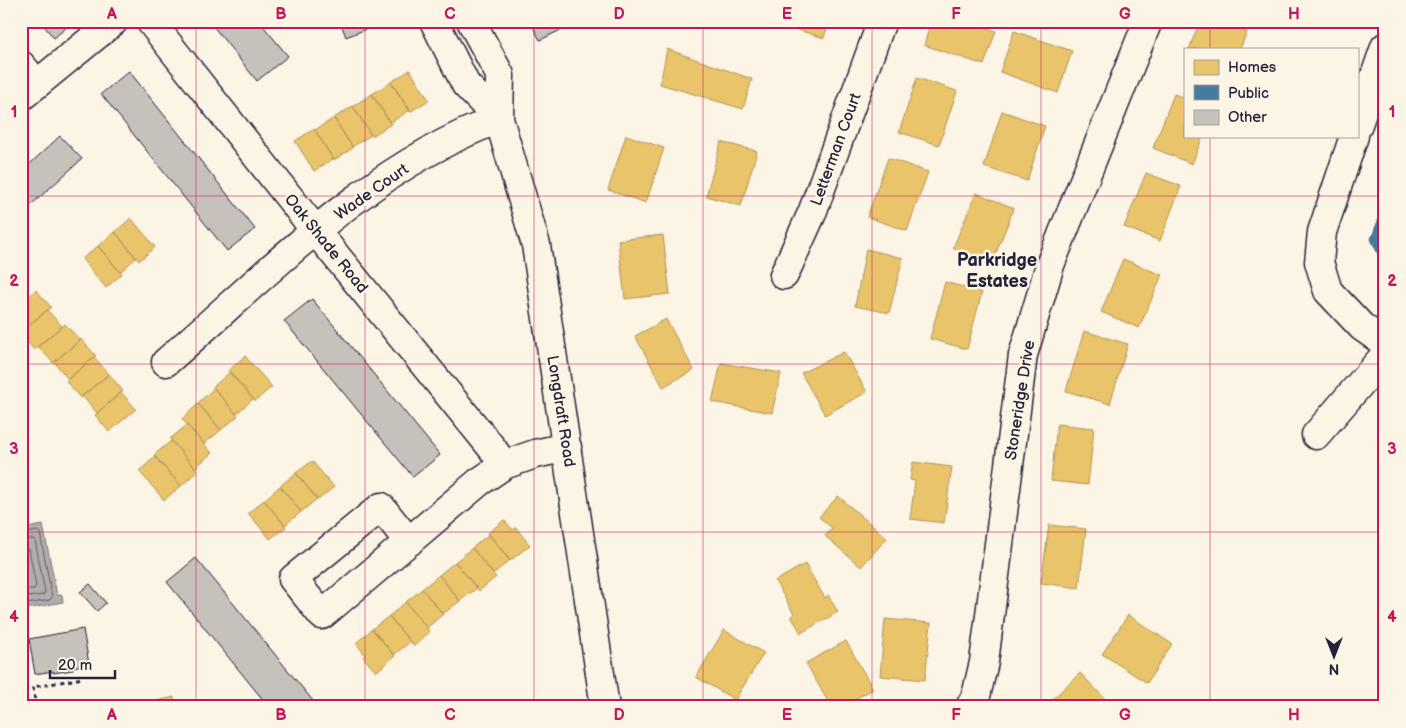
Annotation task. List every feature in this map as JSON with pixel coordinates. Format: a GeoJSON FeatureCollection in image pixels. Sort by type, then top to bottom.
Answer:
{"type":"FeatureCollection","features":[{"type":"Feature","properties":{"kind":"street"},"geometry":{"type":"LineString","coordinates":[[26,82],[114,21]]}},
{"type":"Feature","properties":{"kind":"street","name":"Oak Shade Road"},"geometry":{"type":"LineString","coordinates":[[150,21],[486,440],[504,465]]}},
{"type":"Feature","properties":{"kind":"street","name":"Longdraft Road"},"geometry":{"type":"LineString","coordinates":[[434,21],[466,85],[499,119]]}},
{"type":"Feature","properties":{"kind":"street","name":"Longdraft Road"},"geometry":{"type":"LineString","coordinates":[[471,21],[500,75],[499,119],[536,245],[605,707]]}},
{"type":"Feature","properties":{"kind":"street","name":"Letterman Court"},"geometry":{"type":"LineString","coordinates":[[784,275],[812,213],[882,21]]}},
{"type":"Feature","properties":{"kind":"street","name":"Stoneridge Drive"},"geometry":{"type":"LineString","coordinates":[[970,707],[976,696],[984,662],[1023,356],[1050,265],[1145,22]]}},
{"type":"Feature","properties":{"kind":"street"},"geometry":{"type":"LineString","coordinates":[[1358,124],[1385,47]]}},
{"type":"Feature","properties":{"kind":"street","name":"Wade Court"},"geometry":{"type":"LineString","coordinates":[[166,362],[316,230],[396,171],[473,128],[499,119]]}},
{"type":"Feature","properties":{"kind":"street"},"geometry":{"type":"LineString","coordinates":[[1353,138],[1322,232],[1319,262],[1328,291],[1362,327],[1385,343]]}},
{"type":"Feature","properties":{"kind":"street"},"geometry":{"type":"LineString","coordinates":[[1316,435],[1385,355]]}},
{"type":"Feature","properties":{"kind":"street"},"geometry":{"type":"LineString","coordinates":[[409,542],[479,482],[504,465],[535,454],[567,447]]}},
{"type":"Feature","properties":{"kind":"path"},"geometry":{"type":"LineString","coordinates":[[36,707],[32,687],[83,678]]}},
{"type":"Feature","properties":{"kind":"water"},"geometry":{"type":"Polygon","coordinates":[[[43,525],[57,595],[62,595],[63,602],[21,610],[21,529],[43,525]]]}},
{"type":"Feature","properties":{"kind":"building: Homes"},"geometry":{"type":"Polygon","coordinates":[[[783,21],[829,21],[824,38],[782,25],[783,21]]]}},
{"type":"Feature","properties":{"kind":"building: Homes"},"geometry":{"type":"Polygon","coordinates":[[[931,21],[966,21],[996,31],[984,65],[924,45],[931,21]]]}},
{"type":"Feature","properties":{"kind":"building: Homes"},"geometry":{"type":"Polygon","coordinates":[[[1200,21],[1220,21],[1247,32],[1240,48],[1189,48],[1200,21]]]}},
{"type":"Feature","properties":{"kind":"building: Homes"},"geometry":{"type":"Polygon","coordinates":[[[1014,31],[1072,51],[1058,93],[1000,72],[1014,31]]]}},
{"type":"Feature","properties":{"kind":"building: Homes"},"geometry":{"type":"Polygon","coordinates":[[[667,49],[752,79],[743,109],[660,84],[667,49]]]}},
{"type":"Feature","properties":{"kind":"building: Homes"},"geometry":{"type":"Polygon","coordinates":[[[410,70],[429,100],[410,112],[391,82],[410,70]]]}},
{"type":"Feature","properties":{"kind":"building: Homes"},"geometry":{"type":"Polygon","coordinates":[[[917,78],[957,91],[939,145],[899,132],[917,78]]]}},
{"type":"Feature","properties":{"kind":"building: Homes"},"geometry":{"type":"Polygon","coordinates":[[[391,82],[410,110],[390,123],[372,94],[391,82]]]}},
{"type":"Feature","properties":{"kind":"building: Homes"},"geometry":{"type":"Polygon","coordinates":[[[372,94],[391,124],[372,136],[353,106],[372,94]]]}},
{"type":"Feature","properties":{"kind":"building: Homes"},"geometry":{"type":"Polygon","coordinates":[[[1174,94],[1184,98],[1184,138],[1202,138],[1192,164],[1153,148],[1174,94]]]}},
{"type":"Feature","properties":{"kind":"building: Homes"},"geometry":{"type":"Polygon","coordinates":[[[353,106],[371,135],[352,147],[334,118],[353,106]]]}},
{"type":"Feature","properties":{"kind":"building: Homes"},"geometry":{"type":"Polygon","coordinates":[[[1002,111],[1045,126],[1027,181],[984,167],[1002,111]]]}},
{"type":"Feature","properties":{"kind":"building: Homes"},"geometry":{"type":"Polygon","coordinates":[[[334,118],[353,148],[334,160],[315,130],[334,118]]]}},
{"type":"Feature","properties":{"kind":"building: Homes"},"geometry":{"type":"Polygon","coordinates":[[[314,129],[333,159],[314,171],[295,141],[314,129]]]}},
{"type":"Feature","properties":{"kind":"building: Homes"},"geometry":{"type":"Polygon","coordinates":[[[626,135],[664,148],[646,203],[608,190],[626,135]]]}},
{"type":"Feature","properties":{"kind":"building: Homes"},"geometry":{"type":"Polygon","coordinates":[[[721,142],[757,151],[741,206],[706,196],[721,142]]]}},
{"type":"Feature","properties":{"kind":"building: Homes"},"geometry":{"type":"Polygon","coordinates":[[[888,158],[928,172],[907,231],[867,217],[888,158]]]}},
{"type":"Feature","properties":{"kind":"building: Homes"},"geometry":{"type":"Polygon","coordinates":[[[1146,173],[1181,186],[1160,241],[1124,227],[1146,173]]]}},
{"type":"Feature","properties":{"kind":"building: Homes"},"geometry":{"type":"Polygon","coordinates":[[[976,193],[1014,208],[992,263],[953,248],[976,193]]]}},
{"type":"Feature","properties":{"kind":"building: Homes"},"geometry":{"type":"Polygon","coordinates":[[[131,218],[155,247],[139,261],[115,232],[131,218]]]}},
{"type":"Feature","properties":{"kind":"building: Homes"},"geometry":{"type":"Polygon","coordinates":[[[115,232],[136,258],[120,272],[98,246],[115,232]]]}},
{"type":"Feature","properties":{"kind":"building: Homes"},"geometry":{"type":"Polygon","coordinates":[[[663,235],[670,294],[625,299],[618,240],[663,235]]]}},
{"type":"Feature","properties":{"kind":"building: Homes"},"geometry":{"type":"Polygon","coordinates":[[[98,246],[122,274],[106,288],[82,259],[98,246]]]}},
{"type":"Feature","properties":{"kind":"building: Homes"},"geometry":{"type":"Polygon","coordinates":[[[866,249],[903,258],[889,313],[855,306],[866,249]]]}},
{"type":"Feature","properties":{"kind":"building: Homes"},"geometry":{"type":"Polygon","coordinates":[[[1123,259],[1162,275],[1139,328],[1101,312],[1123,259]]]}},
{"type":"Feature","properties":{"kind":"building: Homes"},"geometry":{"type":"Polygon","coordinates":[[[945,282],[982,292],[967,349],[930,339],[945,282]]]}},
{"type":"Feature","properties":{"kind":"building: Homes"},"geometry":{"type":"Polygon","coordinates":[[[36,290],[51,307],[22,331],[21,303],[36,290]]]}},
{"type":"Feature","properties":{"kind":"building: Homes"},"geometry":{"type":"Polygon","coordinates":[[[47,310],[62,326],[34,350],[21,332],[47,310]]]}},
{"type":"Feature","properties":{"kind":"building: Homes"},"geometry":{"type":"Polygon","coordinates":[[[666,319],[694,370],[663,387],[635,336],[666,319]]]}},
{"type":"Feature","properties":{"kind":"building: Homes"},"geometry":{"type":"Polygon","coordinates":[[[65,324],[80,340],[53,363],[38,346],[65,324]]]}},
{"type":"Feature","properties":{"kind":"building: Homes"},"geometry":{"type":"Polygon","coordinates":[[[1084,331],[1128,344],[1110,404],[1066,391],[1084,331]]]}},
{"type":"Feature","properties":{"kind":"building: Homes"},"geometry":{"type":"Polygon","coordinates":[[[81,339],[96,356],[68,379],[54,362],[81,339]]]}},
{"type":"Feature","properties":{"kind":"building: Homes"},"geometry":{"type":"Polygon","coordinates":[[[844,352],[867,392],[825,415],[801,373],[844,352]]]}},
{"type":"Feature","properties":{"kind":"building: Homes"},"geometry":{"type":"Polygon","coordinates":[[[245,356],[272,387],[255,401],[228,371],[245,356]]]}},
{"type":"Feature","properties":{"kind":"building: Homes"},"geometry":{"type":"Polygon","coordinates":[[[94,357],[109,374],[80,398],[66,381],[94,357]]]}},
{"type":"Feature","properties":{"kind":"building: Homes"},"geometry":{"type":"Polygon","coordinates":[[[721,363],[781,373],[772,413],[712,402],[721,363]]]}},
{"type":"Feature","properties":{"kind":"building: Homes"},"geometry":{"type":"Polygon","coordinates":[[[230,372],[253,399],[236,414],[213,387],[230,372]]]}},
{"type":"Feature","properties":{"kind":"building: Homes"},"geometry":{"type":"Polygon","coordinates":[[[109,374],[123,391],[97,413],[82,396],[109,374]]]}},
{"type":"Feature","properties":{"kind":"building: Homes"},"geometry":{"type":"Polygon","coordinates":[[[214,388],[238,416],[221,430],[198,403],[214,388]]]}},
{"type":"Feature","properties":{"kind":"building: Homes"},"geometry":{"type":"Polygon","coordinates":[[[121,392],[136,409],[109,432],[95,415],[121,392]]]}},
{"type":"Feature","properties":{"kind":"building: Homes"},"geometry":{"type":"Polygon","coordinates":[[[198,404],[221,430],[204,444],[182,419],[198,404]]]}},
{"type":"Feature","properties":{"kind":"building: Homes"},"geometry":{"type":"Polygon","coordinates":[[[1057,424],[1094,428],[1088,485],[1051,481],[1057,424]]]}},
{"type":"Feature","properties":{"kind":"building: Homes"},"geometry":{"type":"Polygon","coordinates":[[[187,425],[212,453],[195,468],[170,439],[187,425]]]}},
{"type":"Feature","properties":{"kind":"building: Homes"},"geometry":{"type":"Polygon","coordinates":[[[171,441],[198,471],[181,486],[154,455],[171,441]]]}},
{"type":"Feature","properties":{"kind":"building: Homes"},"geometry":{"type":"Polygon","coordinates":[[[155,457],[181,486],[164,500],[139,471],[155,457]]]}},
{"type":"Feature","properties":{"kind":"building: Homes"},"geometry":{"type":"Polygon","coordinates":[[[312,461],[334,487],[318,500],[296,473],[312,461]]]}},
{"type":"Feature","properties":{"kind":"building: Homes"},"geometry":{"type":"Polygon","coordinates":[[[913,462],[952,467],[944,523],[910,519],[915,481],[910,480],[913,462]]]}},
{"type":"Feature","properties":{"kind":"building: Homes"},"geometry":{"type":"Polygon","coordinates":[[[296,473],[317,499],[301,512],[280,486],[296,473]]]}},
{"type":"Feature","properties":{"kind":"building: Homes"},"geometry":{"type":"Polygon","coordinates":[[[280,486],[301,512],[285,525],[264,500],[280,486]]]}},
{"type":"Feature","properties":{"kind":"building: Homes"},"geometry":{"type":"Polygon","coordinates":[[[838,496],[887,538],[861,567],[825,536],[832,528],[819,517],[838,496]]]}},
{"type":"Feature","properties":{"kind":"building: Homes"},"geometry":{"type":"Polygon","coordinates":[[[264,500],[286,527],[270,539],[248,513],[264,500]]]}},
{"type":"Feature","properties":{"kind":"building: Homes"},"geometry":{"type":"Polygon","coordinates":[[[504,520],[513,530],[516,528],[530,545],[510,561],[488,533],[504,520]]]}},
{"type":"Feature","properties":{"kind":"building: Homes"},"geometry":{"type":"Polygon","coordinates":[[[1049,525],[1086,529],[1079,588],[1041,583],[1049,525]]]}},
{"type":"Feature","properties":{"kind":"building: Homes"},"geometry":{"type":"Polygon","coordinates":[[[489,534],[510,560],[493,574],[472,548],[489,534]]]}},
{"type":"Feature","properties":{"kind":"building: Homes"},"geometry":{"type":"Polygon","coordinates":[[[472,548],[496,577],[479,591],[455,562],[472,548]]]}},
{"type":"Feature","properties":{"kind":"building: Homes"},"geometry":{"type":"Polygon","coordinates":[[[455,562],[477,588],[460,601],[439,575],[455,562]]]}},
{"type":"Feature","properties":{"kind":"building: Homes"},"geometry":{"type":"Polygon","coordinates":[[[805,564],[825,598],[828,595],[838,612],[801,633],[791,616],[794,614],[775,581],[805,564]]]}},
{"type":"Feature","properties":{"kind":"building: Homes"},"geometry":{"type":"Polygon","coordinates":[[[439,575],[460,601],[443,614],[422,589],[439,575]]]}},
{"type":"Feature","properties":{"kind":"building: Homes"},"geometry":{"type":"Polygon","coordinates":[[[422,589],[443,614],[427,628],[406,602],[422,589]]]}},
{"type":"Feature","properties":{"kind":"building: Homes"},"geometry":{"type":"Polygon","coordinates":[[[406,602],[430,632],[414,646],[389,616],[406,602]]]}},
{"type":"Feature","properties":{"kind":"building: Homes"},"geometry":{"type":"Polygon","coordinates":[[[1128,615],[1172,644],[1147,683],[1102,654],[1128,615]]]}},
{"type":"Feature","properties":{"kind":"building: Homes"},"geometry":{"type":"Polygon","coordinates":[[[389,616],[410,642],[394,655],[372,629],[389,616]]]}},
{"type":"Feature","properties":{"kind":"building: Homes"},"geometry":{"type":"Polygon","coordinates":[[[885,619],[931,623],[925,680],[880,676],[885,619]]]}},
{"type":"Feature","properties":{"kind":"building: Homes"},"geometry":{"type":"Polygon","coordinates":[[[372,629],[395,656],[376,672],[363,657],[365,655],[356,643],[372,629]]]}},
{"type":"Feature","properties":{"kind":"building: Homes"},"geometry":{"type":"Polygon","coordinates":[[[724,630],[764,653],[735,700],[696,677],[724,630]]]}},
{"type":"Feature","properties":{"kind":"building: Homes"},"geometry":{"type":"Polygon","coordinates":[[[846,641],[873,689],[841,707],[831,707],[806,663],[846,641]]]}},
{"type":"Feature","properties":{"kind":"building: Homes"},"geometry":{"type":"Polygon","coordinates":[[[1080,673],[1113,707],[1044,707],[1080,673]]]}},
{"type":"Feature","properties":{"kind":"building: Homes"},"geometry":{"type":"Polygon","coordinates":[[[174,697],[176,707],[153,707],[152,702],[174,697]]]}},
{"type":"Feature","properties":{"kind":"building: Public"},"geometry":{"type":"Polygon","coordinates":[[[1385,203],[1385,269],[1371,239],[1385,203]]]}},
{"type":"Feature","properties":{"kind":"building: Other"},"geometry":{"type":"Polygon","coordinates":[[[40,21],[74,21],[54,38],[40,21]]]}},
{"type":"Feature","properties":{"kind":"building: Other"},"geometry":{"type":"Polygon","coordinates":[[[209,21],[259,21],[288,56],[257,81],[209,21]]]}},
{"type":"Feature","properties":{"kind":"building: Other"},"geometry":{"type":"Polygon","coordinates":[[[340,21],[378,21],[379,24],[346,37],[340,21]]]}},
{"type":"Feature","properties":{"kind":"building: Other"},"geometry":{"type":"Polygon","coordinates":[[[530,21],[565,21],[567,27],[540,40],[530,21]]]}},
{"type":"Feature","properties":{"kind":"building: Other"},"geometry":{"type":"Polygon","coordinates":[[[129,71],[255,229],[227,251],[101,94],[129,71]]]}},
{"type":"Feature","properties":{"kind":"building: Other"},"geometry":{"type":"Polygon","coordinates":[[[60,136],[82,159],[31,205],[21,194],[21,172],[60,136]]]}},
{"type":"Feature","properties":{"kind":"building: Other"},"geometry":{"type":"Polygon","coordinates":[[[312,299],[440,455],[413,477],[284,321],[312,299]]]}},
{"type":"Feature","properties":{"kind":"building: Other"},"geometry":{"type":"Polygon","coordinates":[[[196,558],[318,707],[269,707],[167,582],[196,558]]]}},
{"type":"Feature","properties":{"kind":"building: Other"},"geometry":{"type":"Polygon","coordinates":[[[90,584],[106,603],[97,611],[80,592],[90,584]]]}},
{"type":"Feature","properties":{"kind":"building: Other"},"geometry":{"type":"Polygon","coordinates":[[[83,629],[89,664],[72,667],[73,670],[35,674],[29,639],[83,629]]]}},
{"type":"Feature","properties":{"kind":"district","name":"Parkridge Estates"},"geometry":{"type":"Point","coordinates":[997,270]}}]}
